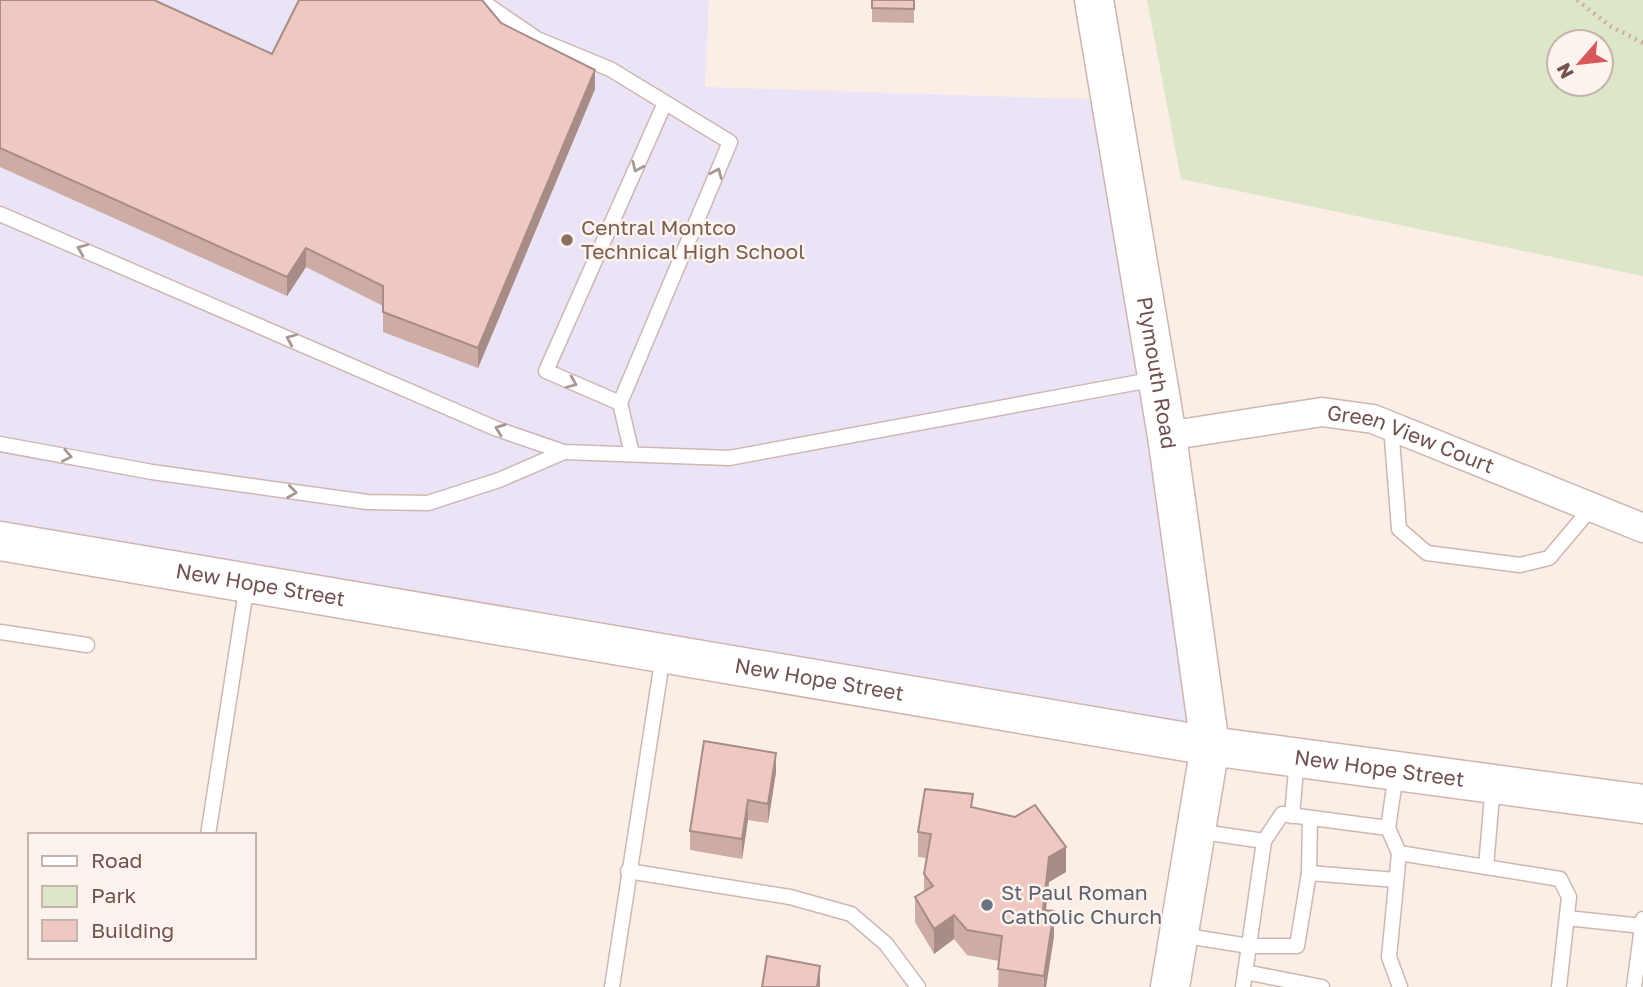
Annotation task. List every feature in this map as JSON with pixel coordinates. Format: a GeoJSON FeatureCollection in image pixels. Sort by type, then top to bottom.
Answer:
{"type":"FeatureCollection","features":[{"type":"Feature","properties":{"kind":"street","name":"Plymouth Road"},"geometry":{"type":"LineString","coordinates":[[1094,0],[1167,436],[1210,746],[1170,987]]}},
{"type":"Feature","properties":{"kind":"street","name":"Green View Court"},"geometry":{"type":"LineString","coordinates":[[1167,436],[1322,412],[1373,419],[1643,528]]}},
{"type":"Feature","properties":{"kind":"street","name":"New Hope Street"},"geometry":{"type":"LineString","coordinates":[[0,541],[1210,746],[1643,804]]}},
{"type":"Feature","properties":{"kind":"lane"},"geometry":{"type":"LineString","coordinates":[[480,0],[537,40],[610,69],[664,105],[730,142],[620,402],[632,454]]}},
{"type":"Feature","properties":{"kind":"lane"},"geometry":{"type":"LineString","coordinates":[[620,402],[546,371],[664,105]]}},
{"type":"Feature","properties":{"kind":"lane"},"geometry":{"type":"LineString","coordinates":[[0,214],[497,429],[564,452],[729,458],[1157,379]]}},
{"type":"Feature","properties":{"kind":"lane"},"geometry":{"type":"LineString","coordinates":[[1391,426],[1399,529],[1427,553],[1520,565],[1549,558],[1592,507]]}},
{"type":"Feature","properties":{"kind":"lane"},"geometry":{"type":"LineString","coordinates":[[0,444],[152,472],[366,502],[428,503],[499,480],[564,452]]}},
{"type":"Feature","properties":{"kind":"lane"},"geometry":{"type":"LineString","coordinates":[[208,833],[247,583]]}},
{"type":"Feature","properties":{"kind":"lane"},"geometry":{"type":"LineString","coordinates":[[0,632],[87,645]]}},
{"type":"Feature","properties":{"kind":"lane"},"geometry":{"type":"LineString","coordinates":[[612,987],[663,653]]}},
{"type":"Feature","properties":{"kind":"lane"},"geometry":{"type":"LineString","coordinates":[[1292,816],[1297,758]]}},
{"type":"Feature","properties":{"kind":"lane"},"geometry":{"type":"LineString","coordinates":[[1396,771],[1388,828],[1399,853],[1389,957],[1400,987]]}},
{"type":"Feature","properties":{"kind":"lane"},"geometry":{"type":"LineString","coordinates":[[1486,867],[1493,784]]}},
{"type":"Feature","properties":{"kind":"lane"},"geometry":{"type":"LineString","coordinates":[[1322,987],[1244,980],[1264,841],[1282,814],[1388,828]]}},
{"type":"Feature","properties":{"kind":"lane"},"geometry":{"type":"LineString","coordinates":[[1179,935],[1249,946],[1297,946],[1308,873],[1310,818]]}},
{"type":"Feature","properties":{"kind":"lane"},"geometry":{"type":"LineString","coordinates":[[1196,831],[1264,841]]}},
{"type":"Feature","properties":{"kind":"lane"},"geometry":{"type":"LineString","coordinates":[[1399,853],[1560,879],[1569,897],[1559,987]]}},
{"type":"Feature","properties":{"kind":"lane"},"geometry":{"type":"LineString","coordinates":[[628,872],[790,897],[850,914],[886,944],[918,987]]}},
{"type":"Feature","properties":{"kind":"lane"},"geometry":{"type":"LineString","coordinates":[[1308,873],[1396,880]]}},
{"type":"Feature","properties":{"kind":"lane"},"geometry":{"type":"LineString","coordinates":[[1567,918],[1642,922],[1634,987]]}},
{"type":"Feature","properties":{"kind":"path"},"geometry":{"type":"LineString","coordinates":[[1577,0],[1610,26],[1643,43]]}},
{"type":"Feature","properties":{"kind":"shaded area","name":"Central Montco Technical High School"},"geometry":{"type":"Polygon","coordinates":[[[0,0],[709,0],[705,87],[1110,100],[1210,746],[0,541],[0,0]]]}},
{"type":"Feature","properties":{"kind":"green space"},"geometry":{"type":"Polygon","coordinates":[[[1147,0],[1643,0],[1643,276],[1181,179],[1147,0]]]}},
{"type":"Feature","properties":{"kind":"building"},"geometry":{"type":"Polygon","coordinates":[[[0,0],[154,0],[272,54],[299,0],[482,0],[501,23],[595,70],[478,348],[383,312],[383,286],[306,248],[287,277],[0,148],[0,0]]]}},
{"type":"Feature","properties":{"kind":"building"},"geometry":{"type":"Polygon","coordinates":[[[872,0],[914,0],[914,9],[872,8],[872,0]]]}},
{"type":"Feature","properties":{"kind":"building"},"geometry":{"type":"Polygon","coordinates":[[[704,741],[776,753],[768,804],[748,800],[742,839],[690,831],[704,741]]]}},
{"type":"Feature","properties":{"kind":"building","name":"St Paul Roman Catholic Church"},"geometry":{"type":"Polygon","coordinates":[[[925,789],[973,794],[971,807],[1015,817],[1035,805],[1066,847],[1049,857],[1043,910],[1054,911],[1044,976],[998,969],[1002,936],[967,930],[954,915],[934,929],[915,897],[933,886],[924,874],[931,834],[918,832],[925,789]]]}},
{"type":"Feature","properties":{"kind":"building"},"geometry":{"type":"Polygon","coordinates":[[[767,956],[820,966],[817,987],[762,987],[767,956]]]}},
{"type":"Feature","properties":{"kind":"place","name":"Central Montco Technical High School"},"geometry":{"type":"Point","coordinates":[567,240]}},
{"type":"Feature","properties":{"kind":"place","name":"St Paul Roman Catholic Church"},"geometry":{"type":"Point","coordinates":[987,905]}}]}
